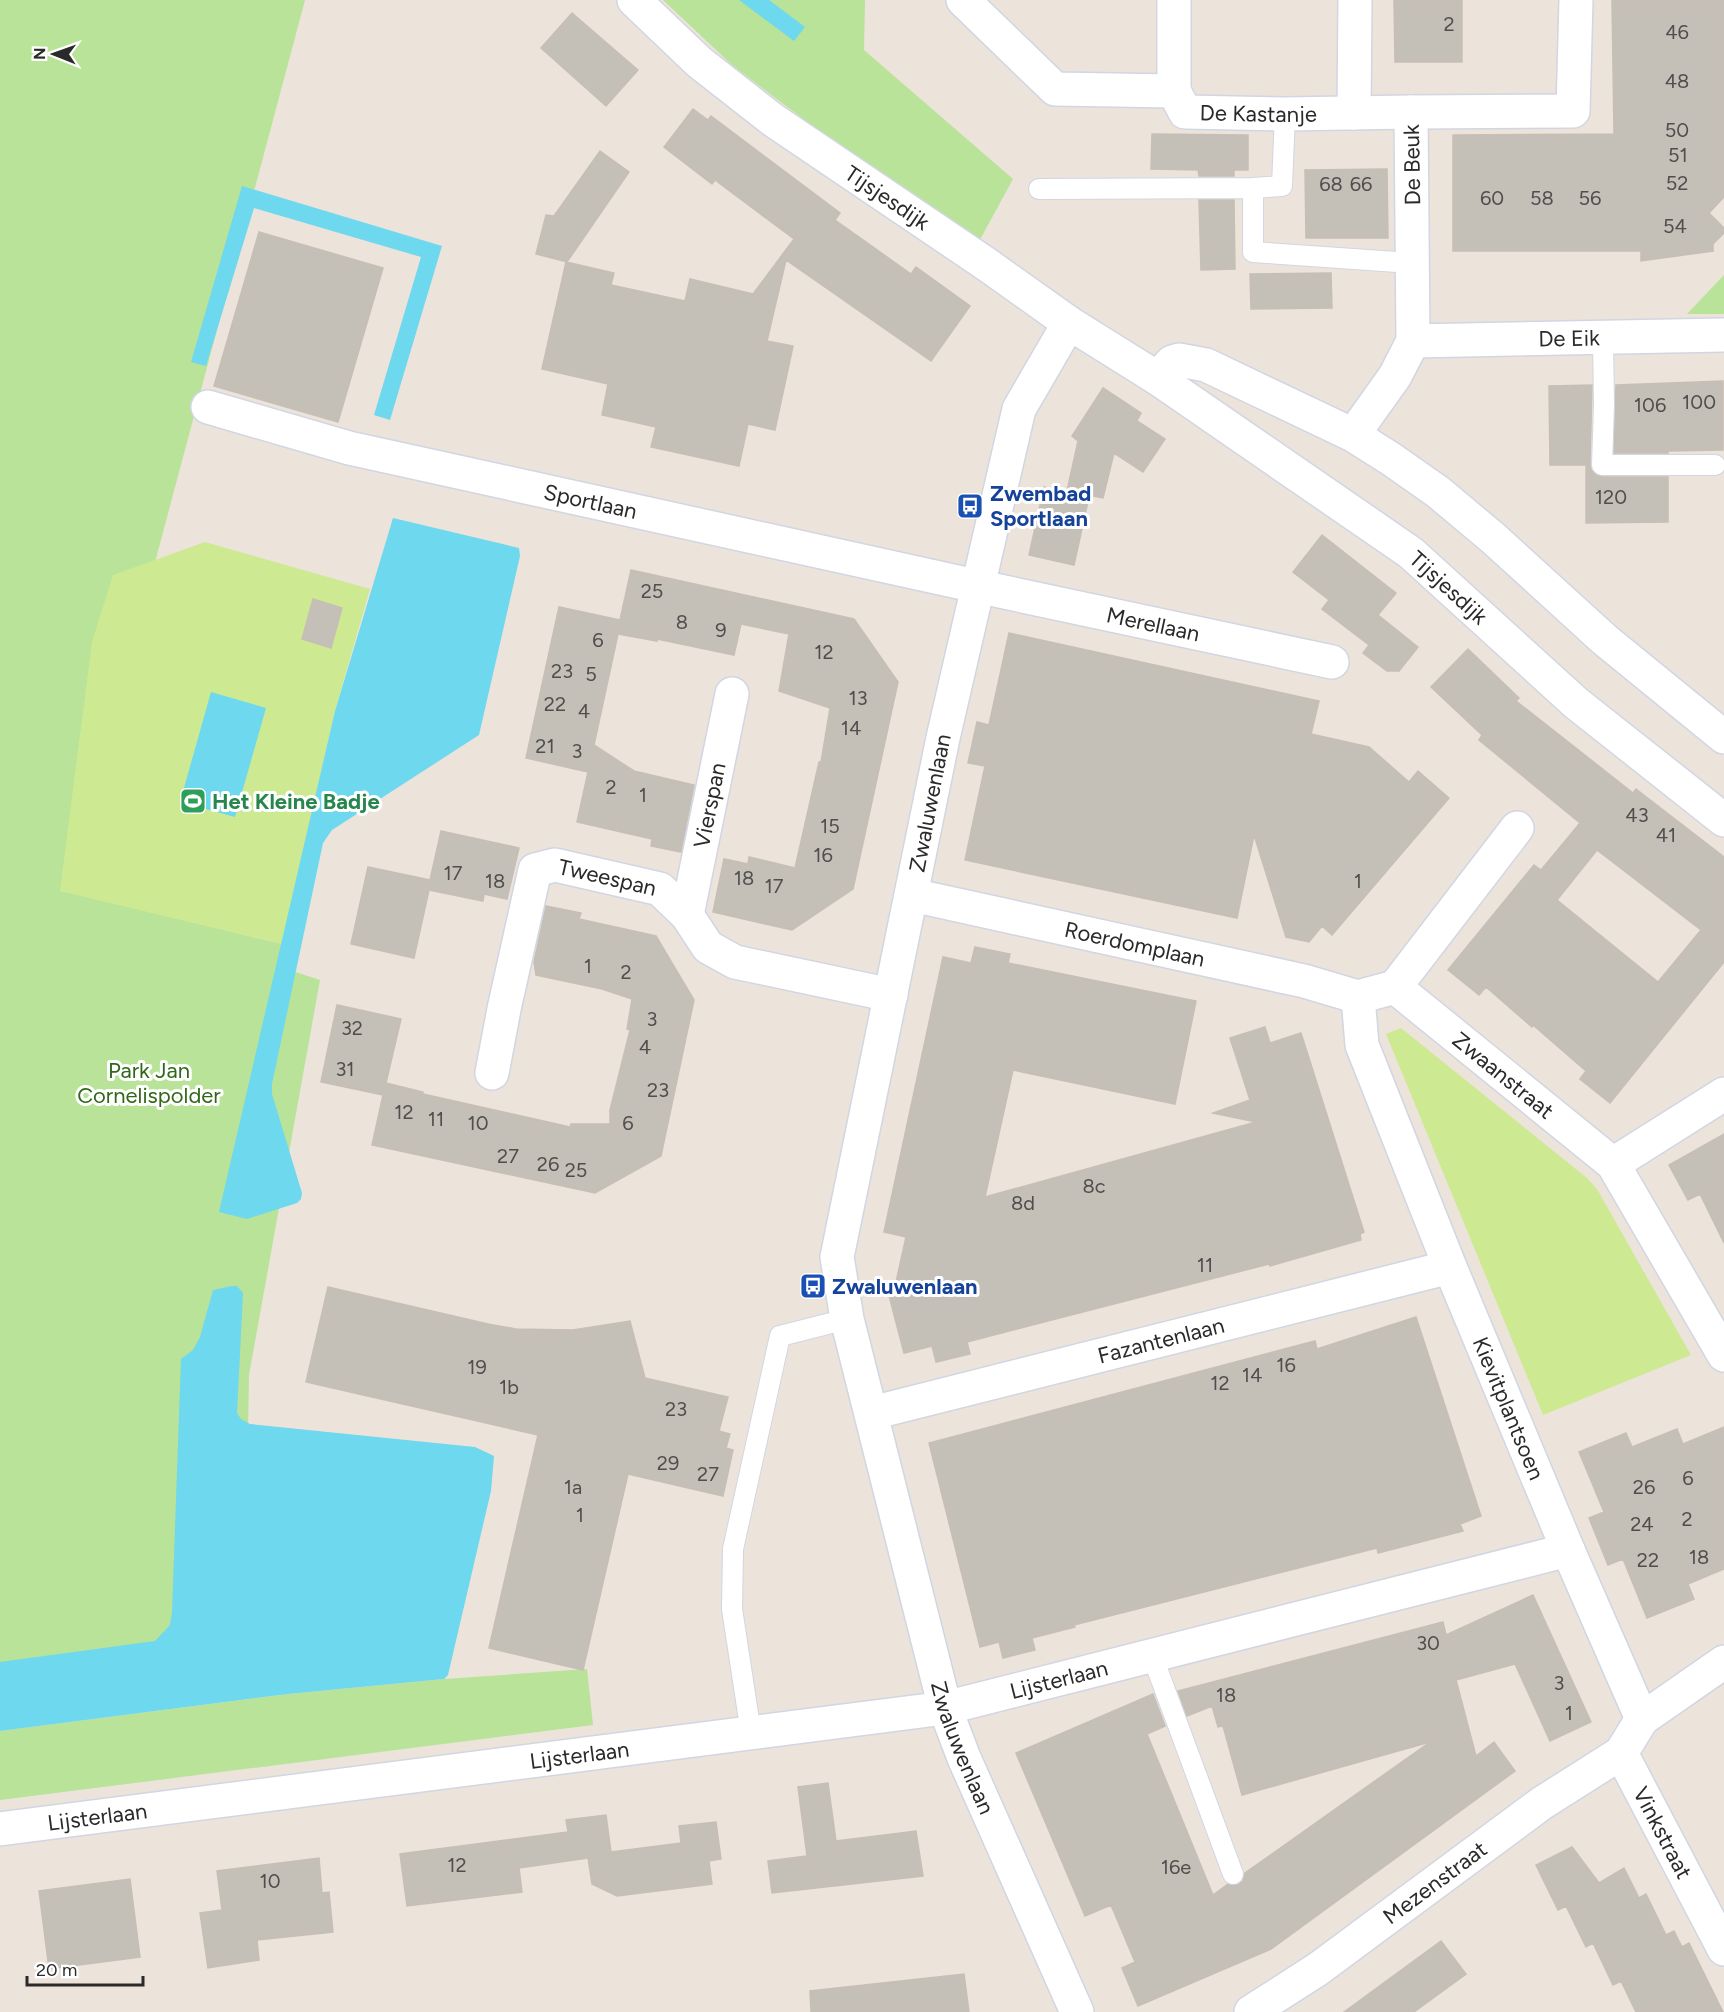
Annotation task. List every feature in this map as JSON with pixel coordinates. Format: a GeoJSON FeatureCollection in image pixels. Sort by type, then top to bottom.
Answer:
{"type":"FeatureCollection","features":[{"type":"Feature","properties":{"kind":"street","name":"Tijsjesdijk"},"geometry":{"type":"LineString","coordinates":[[634,0],[699,62],[773,120],[1069,323],[1157,378],[1411,553],[1576,704],[1724,820]]}},
{"type":"Feature","properties":{"kind":"street","name":"De Kastanje"},"geometry":{"type":"LineString","coordinates":[[963,0],[1055,89],[1174,91]]}},
{"type":"Feature","properties":{"kind":"street","name":"De Kastanje"},"geometry":{"type":"LineString","coordinates":[[1174,0],[1174,91],[1185,112],[1285,114],[1411,112]]}},
{"type":"Feature","properties":{"kind":"street"},"geometry":{"type":"LineString","coordinates":[[1354,113],[1355,0]]}},
{"type":"Feature","properties":{"kind":"street","name":"De Beuk"},"geometry":{"type":"LineString","coordinates":[[1353,435],[1395,376],[1413,341],[1411,112],[1573,111],[1576,0]]}},
{"type":"Feature","properties":{"kind":"street","name":"Zwaluwenlaan"},"geometry":{"type":"LineString","coordinates":[[1069,323],[1019,409],[976,586],[943,738],[837,1257],[847,1319],[945,1707],[964,1758],[1077,2012]]}},
{"type":"Feature","properties":{"kind":"street","name":"De Eik"},"geometry":{"type":"LineString","coordinates":[[1413,341],[1724,335]]}},
{"type":"Feature","properties":{"kind":"street"},"geometry":{"type":"LineString","coordinates":[[1157,378],[1172,362],[1192,360],[1268,393],[1353,435],[1438,492],[1493,538],[1605,640],[1724,737]]}},
{"type":"Feature","properties":{"kind":"street","name":"Sportlaan"},"geometry":{"type":"LineString","coordinates":[[208,408],[349,448],[976,586]]}},
{"type":"Feature","properties":{"kind":"street","name":"Merellaan"},"geometry":{"type":"LineString","coordinates":[[976,586],[1332,662]]}},
{"type":"Feature","properties":{"kind":"street","name":"Vierspan"},"geometry":{"type":"LineString","coordinates":[[687,915],[732,694]]}},
{"type":"Feature","properties":{"kind":"street"},"geometry":{"type":"LineString","coordinates":[[1358,997],[1395,987],[1517,828]]}},
{"type":"Feature","properties":{"kind":"street","name":"Tweespan"},"geometry":{"type":"LineString","coordinates":[[492,1073],[535,870],[555,865],[660,890],[687,915],[708,947],[735,962],[891,995]]}},
{"type":"Feature","properties":{"kind":"street","name":"Roerdomplaan"},"geometry":{"type":"LineString","coordinates":[[912,895],[1304,981],[1358,997]]}},
{"type":"Feature","properties":{"kind":"street","name":"Zwaanstraat"},"geometry":{"type":"LineString","coordinates":[[1395,987],[1613,1164]]}},
{"type":"Feature","properties":{"kind":"street","name":"Kievitplantsoen"},"geometry":{"type":"LineString","coordinates":[[1358,997],[1362,1045],[1450,1267],[1568,1550],[1642,1719]]}},
{"type":"Feature","properties":{"kind":"street"},"geometry":{"type":"LineString","coordinates":[[1724,1094],[1613,1164],[1724,1355]]}},
{"type":"Feature","properties":{"kind":"street","name":"Fazantenlaan"},"geometry":{"type":"LineString","coordinates":[[872,1413],[1450,1267]]}},
{"type":"Feature","properties":{"kind":"street","name":"Lijsterlaan"},"geometry":{"type":"LineString","coordinates":[[0,1829],[945,1707],[1568,1550]]}},
{"type":"Feature","properties":{"kind":"street"},"geometry":{"type":"LineString","coordinates":[[1621,1753],[1642,1719],[1724,1662]]}},
{"type":"Feature","properties":{"kind":"street","name":"Vinkstraat"},"geometry":{"type":"LineString","coordinates":[[1621,1753],[1724,1949]]}},
{"type":"Feature","properties":{"kind":"street","name":"Mezenstraat"},"geometry":{"type":"LineString","coordinates":[[1251,2012],[1318,1969],[1542,1803],[1621,1753]]}},
{"type":"Feature","properties":{"kind":"lane"},"geometry":{"type":"LineString","coordinates":[[1039,189],[1282,186],[1285,114]]}},
{"type":"Feature","properties":{"kind":"lane"},"geometry":{"type":"LineString","coordinates":[[1253,188],[1254,252],[1397,262]]}},
{"type":"Feature","properties":{"kind":"lane"},"geometry":{"type":"LineString","coordinates":[[1603,339],[1605,405],[1602,465],[1715,465]]}},
{"type":"Feature","properties":{"kind":"lane"},"geometry":{"type":"LineString","coordinates":[[751,1733],[732,1609],[733,1549],[780,1336],[847,1319]]}},
{"type":"Feature","properties":{"kind":"lane"},"geometry":{"type":"LineString","coordinates":[[1152,1655],[1233,1874]]}},
{"type":"Feature","properties":{"kind":"green space","name":"Park Jan Cornelispolder"},"geometry":{"type":"Polygon","coordinates":[[[0,0],[305,0],[67,892],[282,944],[277,966],[320,980],[249,1375],[244,1652],[0,1683],[0,0]]]}},
{"type":"Feature","properties":{"kind":"green space"},"geometry":{"type":"Polygon","coordinates":[[[663,0],[865,0],[864,50],[1013,179],[976,247],[732,65],[663,0]]]}},
{"type":"Feature","properties":{"kind":"green space"},"geometry":{"type":"Polygon","coordinates":[[[1724,275],[1724,314],[1687,314],[1724,275]]]}},
{"type":"Feature","properties":{"kind":"green space","name":"Het Kleine Badje"},"geometry":{"type":"Polygon","coordinates":[[[205,542],[370,589],[335,711],[282,944],[60,891],[92,642],[113,575],[205,542]]]}},
{"type":"Feature","properties":{"kind":"green space"},"geometry":{"type":"Polygon","coordinates":[[[1401,1028],[1587,1178],[1597,1189],[1691,1355],[1543,1415],[1386,1034],[1401,1028]]]}},
{"type":"Feature","properties":{"kind":"green space"},"geometry":{"type":"Polygon","coordinates":[[[587,1669],[593,1725],[0,1800],[0,1731],[288,1694],[444,1679],[587,1669]]]}},
{"type":"Feature","properties":{"kind":"water"},"geometry":{"type":"Polygon","coordinates":[[[739,0],[769,0],[805,27],[794,41],[739,0]]]}},
{"type":"Feature","properties":{"kind":"water"},"geometry":{"type":"Polygon","coordinates":[[[242,186],[442,246],[390,420],[374,415],[421,257],[254,208],[206,366],[191,362],[242,186]]]}},
{"type":"Feature","properties":{"kind":"water"},"geometry":{"type":"Polygon","coordinates":[[[393,518],[519,548],[520,556],[479,735],[332,830],[323,843],[272,1084],[272,1094],[302,1193],[301,1199],[297,1203],[247,1219],[219,1212],[335,711],[393,518]]]}},
{"type":"Feature","properties":{"kind":"water"},"geometry":{"type":"Polygon","coordinates":[[[211,692],[266,708],[235,817],[180,802],[211,692]]]}},
{"type":"Feature","properties":{"kind":"water"},"geometry":{"type":"Polygon","coordinates":[[[237,1286],[243,1293],[237,1413],[241,1419],[250,1424],[475,1447],[494,1456],[491,1491],[448,1675],[444,1679],[288,1694],[0,1731],[0,1662],[155,1641],[170,1625],[181,1359],[193,1350],[200,1337],[213,1290],[237,1286]]]}},
{"type":"Feature","properties":{"kind":"building"},"geometry":{"type":"Polygon","coordinates":[[[1394,0],[1462,0],[1462,62],[1395,62],[1394,0]]]}},
{"type":"Feature","properties":{"kind":"building"},"geometry":{"type":"Polygon","coordinates":[[[1612,0],[1724,0],[1724,197],[1709,213],[1724,228],[1724,233],[1713,244],[1713,251],[1641,261],[1641,251],[1453,251],[1453,135],[1614,134],[1612,0]]]}},
{"type":"Feature","properties":{"kind":"building"},"geometry":{"type":"Polygon","coordinates":[[[572,13],[638,70],[606,106],[541,48],[572,13]]]}},
{"type":"Feature","properties":{"kind":"building"},"geometry":{"type":"Polygon","coordinates":[[[693,109],[708,120],[711,116],[840,213],[835,220],[911,274],[916,267],[970,306],[931,361],[786,260],[767,341],[793,346],[775,430],[748,424],[739,466],[651,447],[656,427],[602,415],[608,384],[542,369],[566,262],[614,273],[611,285],[685,301],[690,279],[753,294],[794,239],[715,180],[712,184],[664,147],[693,109]]]}},
{"type":"Feature","properties":{"kind":"building"},"geometry":{"type":"Polygon","coordinates":[[[1152,134],[1248,135],[1248,170],[1234,170],[1234,176],[1199,176],[1198,170],[1151,169],[1152,134]]]}},
{"type":"Feature","properties":{"kind":"building"},"geometry":{"type":"Polygon","coordinates":[[[600,151],[629,172],[567,262],[536,254],[546,215],[554,216],[600,151]]]}},
{"type":"Feature","properties":{"kind":"building"},"geometry":{"type":"Polygon","coordinates":[[[1387,169],[1388,238],[1306,238],[1305,170],[1387,169]]]}},
{"type":"Feature","properties":{"kind":"building"},"geometry":{"type":"Polygon","coordinates":[[[1199,200],[1234,200],[1235,269],[1201,270],[1199,200]]]}},
{"type":"Feature","properties":{"kind":"building"},"geometry":{"type":"Polygon","coordinates":[[[259,232],[383,268],[338,422],[214,386],[259,232]]]}},
{"type":"Feature","properties":{"kind":"building"},"geometry":{"type":"Polygon","coordinates":[[[1331,273],[1332,308],[1251,309],[1250,274],[1331,273]]]}},
{"type":"Feature","properties":{"kind":"building"},"geometry":{"type":"Polygon","coordinates":[[[1723,381],[1723,450],[1614,453],[1616,385],[1723,381]]]}},
{"type":"Feature","properties":{"kind":"building"},"geometry":{"type":"Polygon","coordinates":[[[1592,385],[1590,465],[1592,471],[1602,477],[1668,477],[1668,522],[1586,523],[1586,465],[1550,465],[1549,386],[1592,385]]]}},
{"type":"Feature","properties":{"kind":"building"},"geometry":{"type":"Polygon","coordinates":[[[1103,388],[1141,413],[1137,421],[1165,439],[1143,472],[1114,453],[1103,498],[1067,491],[1078,441],[1072,436],[1103,388]]]}},
{"type":"Feature","properties":{"kind":"building"},"geometry":{"type":"Polygon","coordinates":[[[1044,487],[1089,497],[1074,565],[1029,555],[1044,487]]]}},
{"type":"Feature","properties":{"kind":"building"},"geometry":{"type":"Polygon","coordinates":[[[1322,535],[1396,593],[1378,615],[1418,647],[1399,671],[1387,671],[1363,653],[1369,645],[1322,609],[1329,600],[1293,572],[1322,535]]]}},
{"type":"Feature","properties":{"kind":"building"},"geometry":{"type":"Polygon","coordinates":[[[631,570],[854,619],[898,682],[853,889],[792,930],[713,912],[724,859],[748,864],[749,857],[795,868],[819,762],[821,762],[830,708],[779,691],[789,634],[741,624],[734,655],[657,639],[657,641],[618,634],[594,745],[634,771],[694,785],[681,852],[651,846],[652,839],[577,822],[588,772],[526,758],[559,607],[620,620],[631,570]]]}},
{"type":"Feature","properties":{"kind":"building"},"geometry":{"type":"Polygon","coordinates":[[[313,599],[342,608],[331,648],[302,639],[313,599]]]}},
{"type":"Feature","properties":{"kind":"building"},"geometry":{"type":"Polygon","coordinates":[[[1009,633],[1319,701],[1311,734],[1369,747],[1409,782],[1418,771],[1449,798],[1332,935],[1322,926],[1309,942],[1286,937],[1254,835],[1237,918],[965,860],[985,766],[968,763],[977,722],[989,725],[1009,633]]]}},
{"type":"Feature","properties":{"kind":"building"},"geometry":{"type":"Polygon","coordinates":[[[1468,649],[1519,698],[1516,701],[1633,793],[1636,789],[1724,857],[1724,962],[1610,1103],[1580,1079],[1586,1071],[1533,1025],[1532,1027],[1486,987],[1479,995],[1448,970],[1534,865],[1541,870],[1580,823],[1479,740],[1482,735],[1431,687],[1468,649]],[[1597,850],[1557,900],[1658,982],[1701,930],[1597,850]]]}},
{"type":"Feature","properties":{"kind":"building"},"geometry":{"type":"Polygon","coordinates":[[[441,831],[519,848],[507,899],[484,894],[483,901],[429,890],[414,958],[351,944],[368,867],[430,880],[441,831]]]}},
{"type":"Feature","properties":{"kind":"building"},"geometry":{"type":"Polygon","coordinates":[[[546,906],[581,913],[579,919],[656,936],[694,1000],[661,1156],[595,1193],[372,1145],[383,1095],[321,1082],[337,1005],[401,1019],[386,1083],[423,1092],[423,1094],[570,1127],[571,1124],[610,1124],[610,1110],[630,1030],[627,1029],[632,999],[602,989],[536,975],[534,962],[546,906]]]}},
{"type":"Feature","properties":{"kind":"building"},"geometry":{"type":"Polygon","coordinates":[[[975,947],[1010,954],[1008,963],[1196,1001],[1175,1104],[1013,1070],[985,1197],[1256,1122],[1213,1113],[1250,1100],[1230,1038],[1265,1027],[1270,1043],[1301,1033],[1364,1232],[1360,1234],[1361,1240],[1270,1266],[1269,1264],[967,1342],[970,1354],[936,1362],[932,1346],[904,1353],[886,1284],[896,1282],[906,1237],[884,1232],[943,957],[971,963],[975,947]]]}},
{"type":"Feature","properties":{"kind":"building"},"geometry":{"type":"Polygon","coordinates":[[[1724,1134],[1724,1243],[1700,1194],[1688,1200],[1669,1165],[1724,1134]]]}},
{"type":"Feature","properties":{"kind":"building"},"geometry":{"type":"Polygon","coordinates":[[[328,1287],[516,1329],[573,1330],[630,1321],[645,1378],[728,1397],[719,1431],[730,1434],[726,1448],[733,1450],[723,1496],[628,1474],[583,1670],[489,1648],[538,1435],[306,1382],[328,1287]]]}},
{"type":"Feature","properties":{"kind":"building"},"geometry":{"type":"Polygon","coordinates":[[[1416,1317],[1481,1516],[1460,1524],[1463,1531],[1378,1553],[1377,1548],[1074,1625],[1075,1627],[1032,1638],[1035,1650],[1003,1658],[999,1642],[980,1647],[929,1443],[1315,1341],[1317,1349],[1416,1317]]]}},
{"type":"Feature","properties":{"kind":"building"},"geometry":{"type":"Polygon","coordinates":[[[1724,1427],[1724,1569],[1688,1584],[1694,1599],[1647,1618],[1623,1559],[1608,1565],[1589,1518],[1604,1512],[1579,1452],[1626,1433],[1632,1447],[1677,1429],[1683,1444],[1724,1427]]]}},
{"type":"Feature","properties":{"kind":"building"},"geometry":{"type":"Polygon","coordinates":[[[1533,1595],[1591,1722],[1550,1741],[1515,1664],[1456,1680],[1476,1756],[1494,1742],[1515,1771],[1271,1949],[1138,2006],[1122,1968],[1135,1962],[1111,1905],[1085,1916],[1016,1753],[1153,1694],[1165,1726],[1147,1734],[1213,1895],[1228,1884],[1238,1885],[1243,1881],[1245,1873],[1430,1742],[1242,1795],[1223,1726],[1218,1727],[1212,1706],[1187,1716],[1178,1691],[1443,1622],[1446,1635],[1533,1595]]]}},
{"type":"Feature","properties":{"kind":"building"},"geometry":{"type":"Polygon","coordinates":[[[828,1783],[836,1841],[916,1831],[923,1876],[772,1893],[768,1861],[807,1856],[798,1787],[828,1783]]]}},
{"type":"Feature","properties":{"kind":"building"},"geometry":{"type":"Polygon","coordinates":[[[606,1815],[611,1852],[681,1843],[679,1826],[716,1822],[721,1859],[709,1861],[712,1884],[617,1896],[592,1884],[588,1858],[519,1868],[522,1892],[407,1906],[400,1854],[568,1832],[566,1820],[606,1815]]]}},
{"type":"Feature","properties":{"kind":"building"},"geometry":{"type":"Polygon","coordinates":[[[1572,1847],[1599,1883],[1624,1868],[1639,1898],[1646,1894],[1666,1935],[1674,1931],[1682,1947],[1689,1943],[1723,2012],[1636,2012],[1621,1981],[1613,1985],[1593,1943],[1586,1947],[1566,1906],[1558,1910],[1536,1865],[1572,1847]]]}},
{"type":"Feature","properties":{"kind":"building"},"geometry":{"type":"Polygon","coordinates":[[[319,1858],[322,1893],[329,1892],[333,1932],[257,1940],[259,1960],[208,1968],[200,1913],[222,1910],[217,1871],[319,1858]]]}},
{"type":"Feature","properties":{"kind":"building"},"geometry":{"type":"Polygon","coordinates":[[[130,1879],[140,1957],[49,1969],[39,1891],[130,1879]]]}},
{"type":"Feature","properties":{"kind":"building"},"geometry":{"type":"Polygon","coordinates":[[[1441,1941],[1466,1974],[1414,2012],[1344,2012],[1441,1941]]]}},
{"type":"Feature","properties":{"kind":"building"},"geometry":{"type":"Polygon","coordinates":[[[964,1974],[969,2012],[811,2012],[810,1991],[964,1974]]]}},
{"type":"Feature","properties":{"kind":"place","name":"Zwembad Sportlaan"},"geometry":{"type":"Point","coordinates":[970,506]}},
{"type":"Feature","properties":{"kind":"place","name":"Het Kleine Badje"},"geometry":{"type":"Point","coordinates":[193,801]}},
{"type":"Feature","properties":{"kind":"place","name":"Zwaluwenlaan"},"geometry":{"type":"Point","coordinates":[813,1286]}}]}
